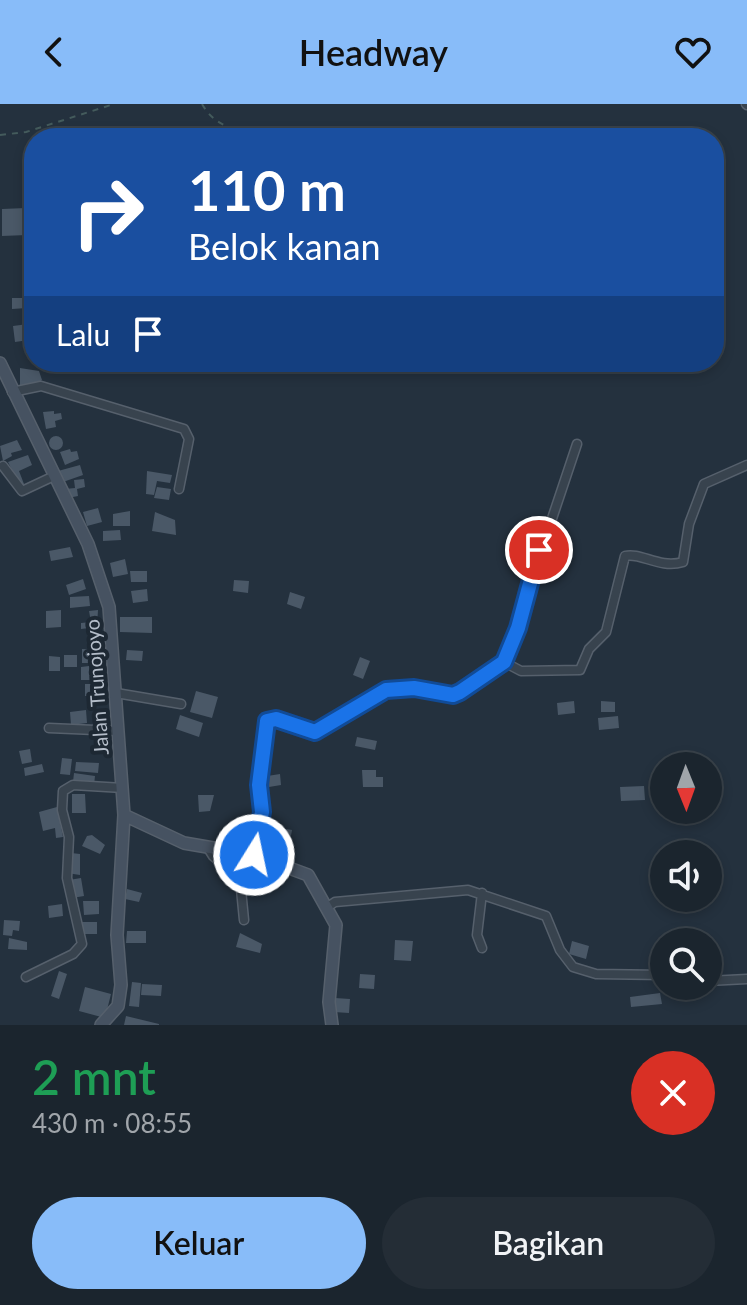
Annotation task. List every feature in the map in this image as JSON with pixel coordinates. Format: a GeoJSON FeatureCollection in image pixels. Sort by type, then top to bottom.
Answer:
{"type":"FeatureCollection","features":[{"type":"Feature","properties":{"kind":"street","name":"Jalan Trunojoyo"},"geometry":{"type":"LineString","coordinates":[[0,363],[11,392],[103,579],[111,623],[124,815],[117,935],[121,994],[118,1006],[101,1025]]}},
{"type":"Feature","properties":{"kind":"street"},"geometry":{"type":"LineString","coordinates":[[11,392],[41,386],[184,429],[189,439],[179,489]]}},
{"type":"Feature","properties":{"kind":"street"},"geometry":{"type":"LineString","coordinates":[[254,855],[262,812],[259,785],[267,721],[276,719],[308,731],[321,730],[386,690],[400,687],[457,694],[504,662],[577,444]]}},
{"type":"Feature","properties":{"kind":"street"},"geometry":{"type":"LineString","coordinates":[[504,662],[521,671],[580,670],[589,649],[606,632],[625,556],[633,554],[655,564],[682,564],[686,556],[689,524],[704,484],[747,465]]}},
{"type":"Feature","properties":{"kind":"street"},"geometry":{"type":"LineString","coordinates":[[3,466],[22,491],[54,476]]}},
{"type":"Feature","properties":{"kind":"street"},"geometry":{"type":"LineString","coordinates":[[116,693],[181,704]]}},
{"type":"Feature","properties":{"kind":"street"},"geometry":{"type":"LineString","coordinates":[[49,728],[118,731]]}},
{"type":"Feature","properties":{"kind":"street"},"geometry":{"type":"LineString","coordinates":[[26,977],[82,946],[67,878],[69,837],[62,810],[63,791],[77,784],[123,788]]}},
{"type":"Feature","properties":{"kind":"street"},"geometry":{"type":"LineString","coordinates":[[124,815],[170,838],[254,855],[308,875],[336,928],[329,1002],[332,1025]]}},
{"type":"Feature","properties":{"kind":"street"},"geometry":{"type":"LineString","coordinates":[[208,848],[240,879],[244,920]]}},
{"type":"Feature","properties":{"kind":"street"},"geometry":{"type":"LineString","coordinates":[[326,908],[335,902],[468,890],[546,916],[566,959],[583,971],[650,974]]}},
{"type":"Feature","properties":{"kind":"street"},"geometry":{"type":"LineString","coordinates":[[482,893],[477,935],[482,948]]}},
{"type":"Feature","properties":{"kind":"street"},"geometry":{"type":"LineString","coordinates":[[722,980],[747,979]]}},
{"type":"Feature","properties":{"kind":"path"},"geometry":{"type":"LineString","coordinates":[[39,128],[114,104]]}},
{"type":"Feature","properties":{"kind":"path"},"geometry":{"type":"LineString","coordinates":[[202,104],[212,118],[231,128]]}},
{"type":"Feature","properties":{"kind":"path"},"geometry":{"type":"LineString","coordinates":[[0,135],[24,132]]}},
{"type":"Feature","properties":{"kind":"building"},"geometry":{"type":"Polygon","coordinates":[[[24,208],[24,235],[2,236],[2,209],[24,208]]]}},
{"type":"Feature","properties":{"kind":"building"},"geometry":{"type":"Polygon","coordinates":[[[12,298],[24,298],[24,308],[12,309],[12,298]]]}},
{"type":"Feature","properties":{"kind":"building"},"geometry":{"type":"Polygon","coordinates":[[[24,325],[24,341],[15,342],[13,326],[24,325]]]}},
{"type":"Feature","properties":{"kind":"building"},"geometry":{"type":"Polygon","coordinates":[[[20,368],[24,372],[39,372],[42,380],[36,386],[20,386],[20,368]]]}},
{"type":"Feature","properties":{"kind":"building"},"geometry":{"type":"Polygon","coordinates":[[[54,411],[54,414],[61,413],[62,419],[55,421],[56,427],[46,429],[43,412],[54,411]]]}},
{"type":"Feature","properties":{"kind":"building"},"geometry":{"type":"Polygon","coordinates":[[[56,436],[63,443],[56,450],[49,443],[56,436]]]}},
{"type":"Feature","properties":{"kind":"building"},"geometry":{"type":"Polygon","coordinates":[[[17,440],[22,450],[11,453],[12,456],[3,461],[0,446],[17,440]]]}},
{"type":"Feature","properties":{"kind":"building"},"geometry":{"type":"Polygon","coordinates":[[[70,449],[71,452],[77,451],[79,459],[65,465],[60,452],[70,449]]]}},
{"type":"Feature","properties":{"kind":"building"},"geometry":{"type":"Polygon","coordinates":[[[28,455],[32,465],[19,471],[24,484],[20,487],[8,462],[28,455]]]}},
{"type":"Feature","properties":{"kind":"building"},"geometry":{"type":"Polygon","coordinates":[[[80,465],[83,475],[63,482],[58,471],[80,465]]]}},
{"type":"Feature","properties":{"kind":"building"},"geometry":{"type":"Polygon","coordinates":[[[147,471],[172,475],[170,483],[157,481],[154,495],[146,494],[147,471]]]}},
{"type":"Feature","properties":{"kind":"building"},"geometry":{"type":"Polygon","coordinates":[[[84,479],[85,487],[77,489],[78,496],[68,498],[65,489],[75,488],[74,480],[84,479]]]}},
{"type":"Feature","properties":{"kind":"building"},"geometry":{"type":"Polygon","coordinates":[[[157,487],[171,489],[169,500],[154,498],[157,487]]]}},
{"type":"Feature","properties":{"kind":"building"},"geometry":{"type":"Polygon","coordinates":[[[98,508],[102,522],[87,526],[83,512],[98,508]]]}},
{"type":"Feature","properties":{"kind":"building"},"geometry":{"type":"Polygon","coordinates":[[[130,511],[130,526],[113,526],[113,514],[130,511]]]}},
{"type":"Feature","properties":{"kind":"building"},"geometry":{"type":"Polygon","coordinates":[[[155,512],[175,520],[176,535],[152,531],[155,512]]]}},
{"type":"Feature","properties":{"kind":"building"},"geometry":{"type":"Polygon","coordinates":[[[120,530],[121,540],[103,541],[103,531],[120,530]]]}},
{"type":"Feature","properties":{"kind":"building"},"geometry":{"type":"Polygon","coordinates":[[[70,547],[73,557],[51,561],[49,551],[70,547]]]}},
{"type":"Feature","properties":{"kind":"building"},"geometry":{"type":"Polygon","coordinates":[[[125,559],[128,574],[113,577],[110,563],[125,559]]]}},
{"type":"Feature","properties":{"kind":"building"},"geometry":{"type":"Polygon","coordinates":[[[130,571],[147,571],[147,582],[131,582],[130,571]]]}},
{"type":"Feature","properties":{"kind":"building"},"geometry":{"type":"Polygon","coordinates":[[[83,579],[86,589],[69,595],[66,585],[83,579]]]}},
{"type":"Feature","properties":{"kind":"building"},"geometry":{"type":"Polygon","coordinates":[[[234,580],[249,581],[248,593],[233,591],[234,580]]]}},
{"type":"Feature","properties":{"kind":"building"},"geometry":{"type":"Polygon","coordinates":[[[147,589],[148,601],[133,603],[131,591],[147,589]]]}},
{"type":"Feature","properties":{"kind":"building"},"geometry":{"type":"Polygon","coordinates":[[[290,592],[305,597],[301,609],[287,604],[290,592]]]}},
{"type":"Feature","properties":{"kind":"building"},"geometry":{"type":"Polygon","coordinates":[[[89,596],[90,606],[70,608],[70,597],[89,596]]]}},
{"type":"Feature","properties":{"kind":"building"},"geometry":{"type":"Polygon","coordinates":[[[61,610],[61,627],[46,628],[46,611],[61,610]]]}},
{"type":"Feature","properties":{"kind":"building"},"geometry":{"type":"Polygon","coordinates":[[[98,610],[97,627],[81,629],[81,623],[91,622],[89,611],[98,610]]]}},
{"type":"Feature","properties":{"kind":"building"},"geometry":{"type":"Polygon","coordinates":[[[120,617],[152,617],[152,633],[120,632],[120,617]]]}},
{"type":"Feature","properties":{"kind":"building"},"geometry":{"type":"Polygon","coordinates":[[[82,649],[102,650],[102,663],[82,663],[82,649]]]}},
{"type":"Feature","properties":{"kind":"building"},"geometry":{"type":"Polygon","coordinates":[[[127,650],[143,651],[142,661],[126,660],[127,650]]]}},
{"type":"Feature","properties":{"kind":"building"},"geometry":{"type":"Polygon","coordinates":[[[64,655],[77,655],[77,667],[64,667],[64,655]]]}},
{"type":"Feature","properties":{"kind":"building"},"geometry":{"type":"Polygon","coordinates":[[[49,656],[60,657],[60,671],[49,671],[49,656]]]}},
{"type":"Feature","properties":{"kind":"building"},"geometry":{"type":"Polygon","coordinates":[[[360,657],[370,661],[363,679],[353,675],[360,657]]]}},
{"type":"Feature","properties":{"kind":"building"},"geometry":{"type":"Polygon","coordinates":[[[89,666],[89,675],[101,675],[101,680],[81,680],[81,667],[89,666]]]}},
{"type":"Feature","properties":{"kind":"building"},"geometry":{"type":"Polygon","coordinates":[[[85,684],[102,684],[102,696],[85,696],[85,684]]]}},
{"type":"Feature","properties":{"kind":"building"},"geometry":{"type":"Polygon","coordinates":[[[196,691],[218,697],[212,718],[190,712],[196,691]]]}},
{"type":"Feature","properties":{"kind":"building"},"geometry":{"type":"Polygon","coordinates":[[[574,701],[575,713],[558,715],[557,703],[574,701]]]}},
{"type":"Feature","properties":{"kind":"building"},"geometry":{"type":"Polygon","coordinates":[[[601,701],[615,702],[615,712],[601,712],[601,701]]]}},
{"type":"Feature","properties":{"kind":"building"},"geometry":{"type":"Polygon","coordinates":[[[86,710],[87,723],[71,725],[70,712],[86,710]]]}},
{"type":"Feature","properties":{"kind":"building"},"geometry":{"type":"Polygon","coordinates":[[[180,715],[203,723],[199,737],[176,729],[180,715]]]}},
{"type":"Feature","properties":{"kind":"building"},"geometry":{"type":"Polygon","coordinates":[[[618,716],[619,728],[599,730],[598,718],[618,716]]]}},
{"type":"Feature","properties":{"kind":"building"},"geometry":{"type":"Polygon","coordinates":[[[357,737],[377,741],[375,750],[355,746],[357,737]]]}},
{"type":"Feature","properties":{"kind":"building"},"geometry":{"type":"Polygon","coordinates":[[[30,749],[32,762],[22,764],[19,751],[30,749]]]}},
{"type":"Feature","properties":{"kind":"building"},"geometry":{"type":"Polygon","coordinates":[[[62,758],[72,759],[70,775],[60,774],[62,758]]]}},
{"type":"Feature","properties":{"kind":"building"},"geometry":{"type":"Polygon","coordinates":[[[76,762],[99,763],[98,773],[75,771],[76,762]]]}},
{"type":"Feature","properties":{"kind":"building"},"geometry":{"type":"Polygon","coordinates":[[[42,764],[44,772],[25,776],[24,768],[42,764]]]}},
{"type":"Feature","properties":{"kind":"building"},"geometry":{"type":"Polygon","coordinates":[[[362,770],[376,770],[376,777],[383,777],[383,787],[363,787],[362,770]]]}},
{"type":"Feature","properties":{"kind":"building"},"geometry":{"type":"Polygon","coordinates":[[[74,773],[95,776],[94,785],[73,782],[74,773]]]}},
{"type":"Feature","properties":{"kind":"building"},"geometry":{"type":"Polygon","coordinates":[[[280,774],[281,785],[263,788],[261,777],[280,774]]]}},
{"type":"Feature","properties":{"kind":"building"},"geometry":{"type":"Polygon","coordinates":[[[644,786],[645,800],[621,801],[620,787],[644,786]]]}},
{"type":"Feature","properties":{"kind":"building"},"geometry":{"type":"Polygon","coordinates":[[[72,794],[85,794],[86,813],[72,813],[72,794]]]}},
{"type":"Feature","properties":{"kind":"building"},"geometry":{"type":"Polygon","coordinates":[[[198,795],[214,795],[210,811],[199,812],[198,795]]]}},
{"type":"Feature","properties":{"kind":"building"},"geometry":{"type":"Polygon","coordinates":[[[57,807],[63,837],[56,838],[55,828],[43,831],[39,812],[57,807]]]}},
{"type":"Feature","properties":{"kind":"building"},"geometry":{"type":"Polygon","coordinates":[[[271,826],[292,830],[290,841],[283,840],[284,834],[271,831],[271,826]]]}},
{"type":"Feature","properties":{"kind":"building"},"geometry":{"type":"Polygon","coordinates":[[[92,835],[105,845],[100,854],[82,846],[87,836],[92,835]]]}},
{"type":"Feature","properties":{"kind":"building"},"geometry":{"type":"Polygon","coordinates":[[[274,840],[288,843],[286,857],[272,855],[274,840]]]}},
{"type":"Feature","properties":{"kind":"building"},"geometry":{"type":"Polygon","coordinates":[[[71,853],[80,854],[80,875],[67,873],[71,853]]]}},
{"type":"Feature","properties":{"kind":"building"},"geometry":{"type":"Polygon","coordinates":[[[81,878],[84,896],[72,898],[69,880],[81,878]]]}},
{"type":"Feature","properties":{"kind":"building"},"geometry":{"type":"Polygon","coordinates":[[[127,889],[142,893],[139,902],[125,899],[127,889]]]}},
{"type":"Feature","properties":{"kind":"building"},"geometry":{"type":"Polygon","coordinates":[[[83,901],[99,901],[99,914],[84,915],[83,901]]]}},
{"type":"Feature","properties":{"kind":"building"},"geometry":{"type":"Polygon","coordinates":[[[62,904],[63,916],[49,918],[48,906],[62,904]]]}},
{"type":"Feature","properties":{"kind":"building"},"geometry":{"type":"Polygon","coordinates":[[[4,920],[20,921],[19,931],[13,930],[12,936],[3,935],[4,920]]]}},
{"type":"Feature","properties":{"kind":"building"},"geometry":{"type":"Polygon","coordinates":[[[82,922],[97,922],[97,934],[82,934],[82,922]]]}},
{"type":"Feature","properties":{"kind":"building"},"geometry":{"type":"Polygon","coordinates":[[[127,931],[146,931],[146,943],[126,943],[127,931]]]}},
{"type":"Feature","properties":{"kind":"building"},"geometry":{"type":"Polygon","coordinates":[[[240,933],[262,944],[260,953],[236,947],[240,933]]]}},
{"type":"Feature","properties":{"kind":"building"},"geometry":{"type":"Polygon","coordinates":[[[9,938],[27,942],[27,950],[8,949],[9,938]]]}},
{"type":"Feature","properties":{"kind":"building"},"geometry":{"type":"Polygon","coordinates":[[[395,940],[413,941],[411,961],[394,960],[395,940]]]}},
{"type":"Feature","properties":{"kind":"building"},"geometry":{"type":"Polygon","coordinates":[[[572,941],[589,946],[586,959],[569,954],[572,941]]]}},
{"type":"Feature","properties":{"kind":"building"},"geometry":{"type":"Polygon","coordinates":[[[59,971],[67,974],[59,999],[51,996],[59,971]]]}},
{"type":"Feature","properties":{"kind":"building"},"geometry":{"type":"Polygon","coordinates":[[[360,974],[375,975],[374,989],[359,988],[360,974]]]}},
{"type":"Feature","properties":{"kind":"building"},"geometry":{"type":"Polygon","coordinates":[[[132,982],[141,983],[139,1007],[129,1006],[132,982]]]}},
{"type":"Feature","properties":{"kind":"building"},"geometry":{"type":"Polygon","coordinates":[[[142,984],[162,985],[161,996],[141,995],[142,984]]]}},
{"type":"Feature","properties":{"kind":"building"},"geometry":{"type":"Polygon","coordinates":[[[85,987],[111,994],[105,1018],[79,1011],[85,987]]]}},
{"type":"Feature","properties":{"kind":"building"},"geometry":{"type":"Polygon","coordinates":[[[650,994],[650,1000],[661,1000],[662,1004],[631,1007],[630,997],[650,994]]]}},
{"type":"Feature","properties":{"kind":"building"},"geometry":{"type":"Polygon","coordinates":[[[335,998],[350,999],[349,1013],[334,1012],[335,998]]]}},
{"type":"Feature","properties":{"kind":"building"},"geometry":{"type":"Polygon","coordinates":[[[126,1016],[159,1024],[159,1025],[124,1025],[126,1016]]]}},
{"type":"Feature","properties":{"kind":"route"},"geometry":{"type":"LineString","coordinates":[[254,855],[262,812],[259,785],[263,732],[267,721],[272,718],[281,720],[315,732],[386,690],[400,687],[457,694],[504,662],[518,628],[539,550]]}}]}
